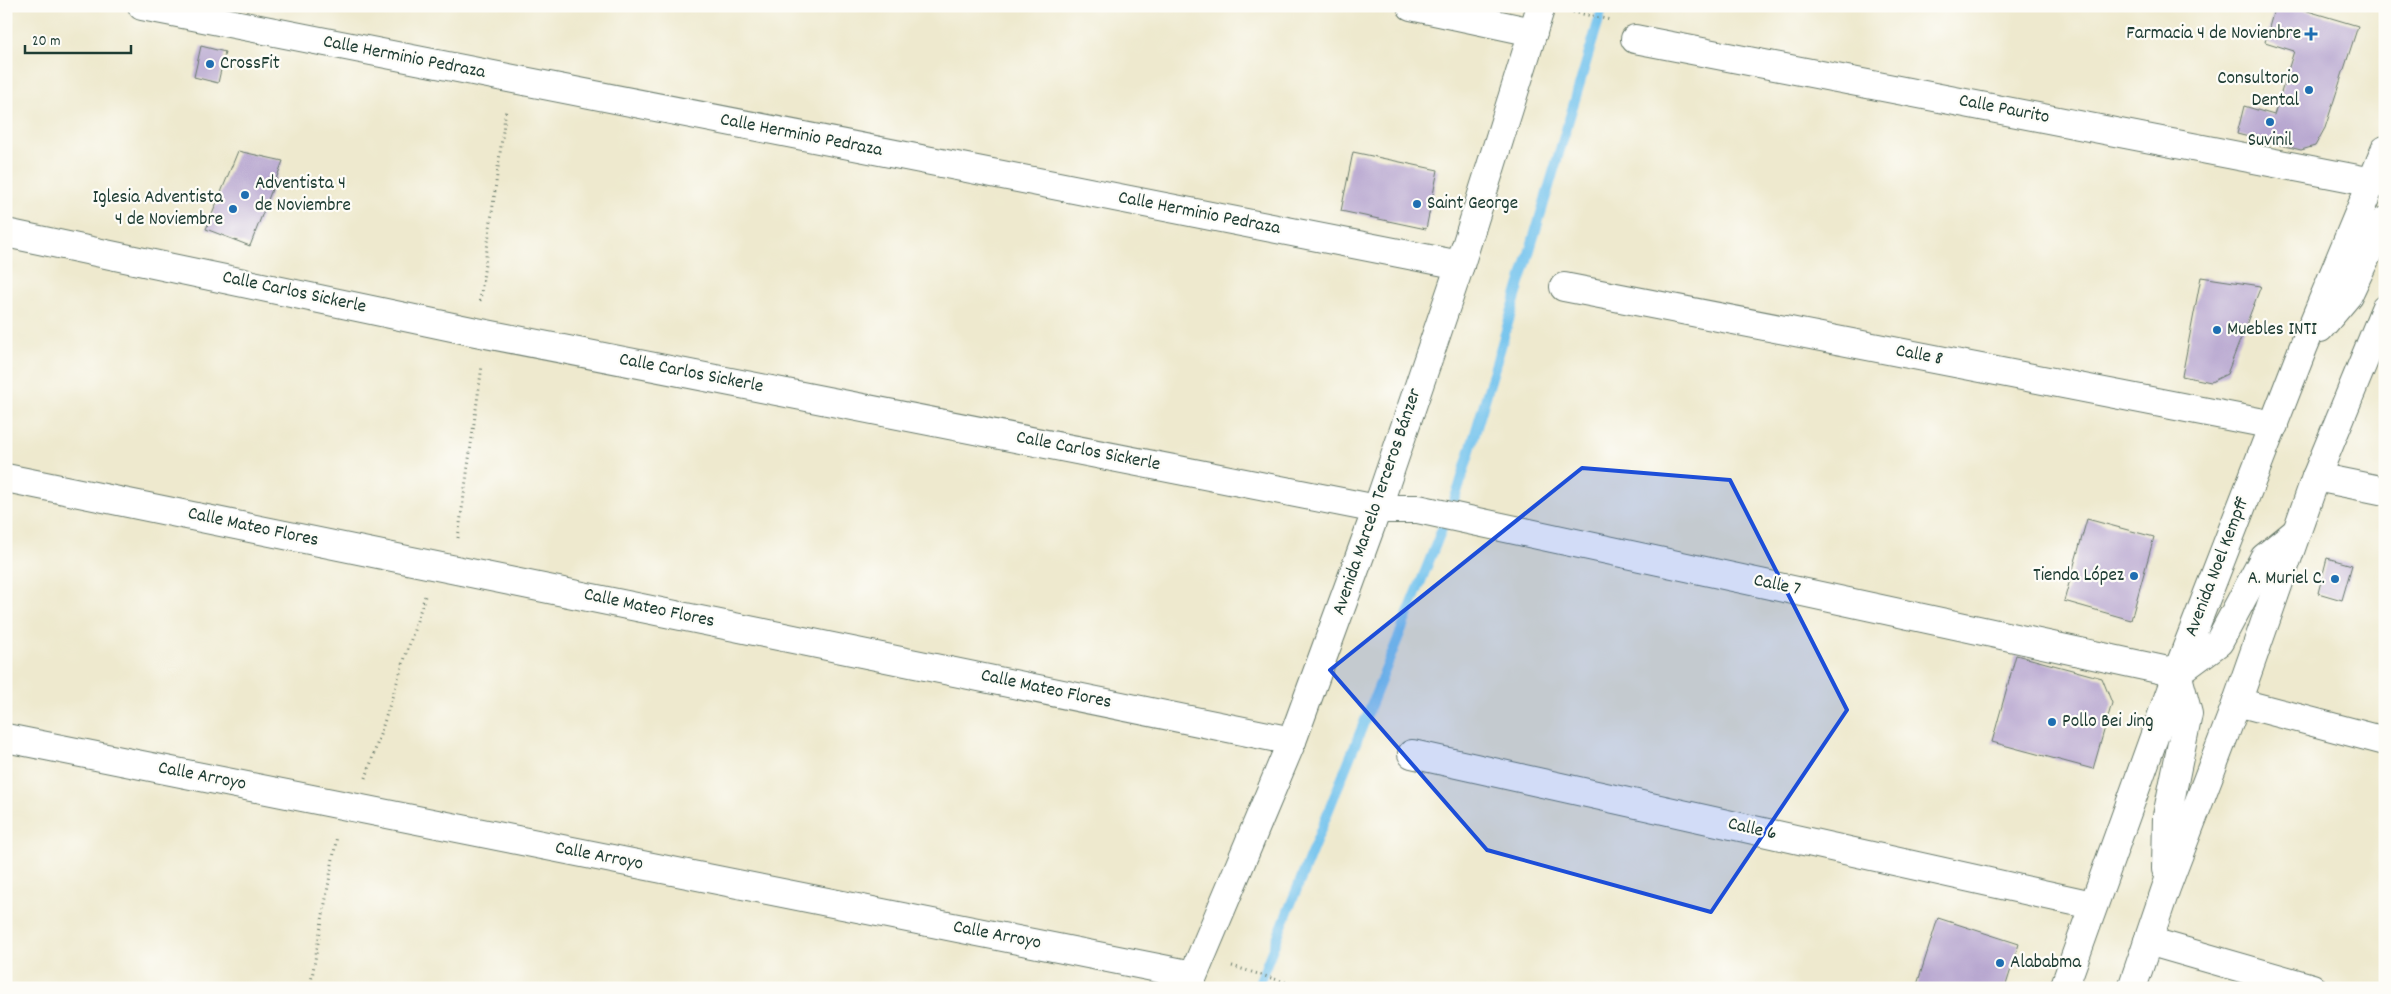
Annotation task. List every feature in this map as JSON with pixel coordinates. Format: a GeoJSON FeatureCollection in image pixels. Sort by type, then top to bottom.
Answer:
{"type":"FeatureCollection","features":[{"type":"Feature","properties":{"kind":"street","name":"Calle Herminio Pedraza"},"geometry":{"type":"LineString","coordinates":[[142,6],[241,16],[1460,265]]}},
{"type":"Feature","properties":{"kind":"street"},"geometry":{"type":"LineString","coordinates":[[1411,6],[1533,32]]}},
{"type":"Feature","properties":{"kind":"street","name":"Avenida Marcelo Terceros Bánzer"},"geometry":{"type":"LineString","coordinates":[[1190,982],[1292,741],[1377,509],[1460,265],[1541,6]]}},
{"type":"Feature","properties":{"kind":"street","name":"Calle Paurito"},"geometry":{"type":"LineString","coordinates":[[1626,30],[2373,182]]}},
{"type":"Feature","properties":{"kind":"street","name":"Avenida Noel Kempff"},"geometry":{"type":"LineString","coordinates":[[2064,988],[2092,905],[2177,673],[2303,348],[2385,150]]}},
{"type":"Feature","properties":{"kind":"street"},"geometry":{"type":"LineString","coordinates":[[2303,348],[2348,295],[2385,221]]}},
{"type":"Feature","properties":{"kind":"street","name":"Calle Carlos Sickerle"},"geometry":{"type":"LineString","coordinates":[[6,233],[476,332],[1377,509]]}},
{"type":"Feature","properties":{"kind":"street","name":"Calle 8"},"geometry":{"type":"LineString","coordinates":[[1564,287],[2274,425]]}},
{"type":"Feature","properties":{"kind":"street"},"geometry":{"type":"LineString","coordinates":[[2132,988],[2166,888],[2237,702],[2316,478],[2385,309]]}},
{"type":"Feature","properties":{"kind":"street","name":"Calle Mateo Flores"},"geometry":{"type":"LineString","coordinates":[[6,478],[1292,741]]}},
{"type":"Feature","properties":{"kind":"street"},"geometry":{"type":"LineString","coordinates":[[2316,478],[2385,491]]}},
{"type":"Feature","properties":{"kind":"street","name":"Calle 7"},"geometry":{"type":"LineString","coordinates":[[1377,509],[1418,508],[2177,673]]}},
{"type":"Feature","properties":{"kind":"street"},"geometry":{"type":"LineString","coordinates":[[2166,888],[2167,816],[2188,714],[2177,673],[2219,642],[2264,558],[2296,532]]}},
{"type":"Feature","properties":{"kind":"street"},"geometry":{"type":"LineString","coordinates":[[2237,702],[2385,741]]}},
{"type":"Feature","properties":{"kind":"street","name":"Calle Arroyo"},"geometry":{"type":"LineString","coordinates":[[6,738],[1190,982]]}},
{"type":"Feature","properties":{"kind":"street","name":"Calle 6"},"geometry":{"type":"LineString","coordinates":[[1412,754],[2092,905]]}},
{"type":"Feature","properties":{"kind":"street"},"geometry":{"type":"LineString","coordinates":[[2148,941],[2312,988]]}},
{"type":"Feature","properties":{"kind":"path"},"geometry":{"type":"LineString","coordinates":[[1572,12],[1626,30]]}},
{"type":"Feature","properties":{"kind":"path"},"geometry":{"type":"LineString","coordinates":[[1234,967],[1291,984],[1294,988]]}},
{"type":"Feature","properties":{"kind":"highlighted area"},"geometry":{"type":"Polygon","coordinates":[[[1582,468],[1730,480],[1847,710],[1711,912],[1487,850],[1330,670],[1582,468]]]}},
{"type":"Feature","properties":{"kind":"building"},"geometry":{"type":"Polygon","coordinates":[[[2275,6],[2291,6],[2358,26],[2325,128],[2315,146],[2301,150],[2237,134],[2244,106],[2274,115],[2294,51],[2265,42],[2275,6]]]}},
{"type":"Feature","properties":{"kind":"building","name":"CrossFit"},"geometry":{"type":"Polygon","coordinates":[[[201,46],[225,52],[218,83],[194,77],[201,46]]]}},
{"type":"Feature","properties":{"kind":"building","name":"Adventista 4 de Noviembre"},"geometry":{"type":"Polygon","coordinates":[[[238,151],[283,161],[250,246],[206,229],[238,151]]]}},
{"type":"Feature","properties":{"kind":"building"},"geometry":{"type":"Polygon","coordinates":[[[1353,152],[1438,170],[1426,229],[1341,211],[1353,152]]]}},
{"type":"Feature","properties":{"kind":"building","name":"Muebles INTI"},"geometry":{"type":"Polygon","coordinates":[[[2201,277],[2261,286],[2227,374],[2211,382],[2182,376],[2201,277]]]}},
{"type":"Feature","properties":{"kind":"building"},"geometry":{"type":"Polygon","coordinates":[[[2385,427],[2385,449],[2384,449],[2382,435],[2385,427]]]}},
{"type":"Feature","properties":{"kind":"building"},"geometry":{"type":"Polygon","coordinates":[[[2087,519],[2154,537],[2131,620],[2064,601],[2087,519]]]}},
{"type":"Feature","properties":{"kind":"building","name":"A. Muriel C."},"geometry":{"type":"Polygon","coordinates":[[[2327,558],[2352,565],[2342,600],[2318,593],[2327,558]]]}},
{"type":"Feature","properties":{"kind":"building","name":"Pollo Bei Jing"},"geometry":{"type":"Polygon","coordinates":[[[2016,655],[2102,678],[2112,703],[2093,769],[1992,742],[2016,655]]]}},
{"type":"Feature","properties":{"kind":"building"},"geometry":{"type":"Polygon","coordinates":[[[1938,918],[2019,944],[2005,988],[1916,988],[1938,918]]]}},
{"type":"Feature","properties":{"kind":"waterway"},"geometry":{"type":"LineString","coordinates":[[1257,988],[1459,487],[1603,6]]}},
{"type":"Feature","properties":{"kind":"place","name":"Farmacia 4 de Novienbre"},"geometry":{"type":"Point","coordinates":[2311,34]}},
{"type":"Feature","properties":{"kind":"place","name":"CrossFit"},"geometry":{"type":"Point","coordinates":[210,64]}},
{"type":"Feature","properties":{"kind":"place","name":"Consultorio Dental"},"geometry":{"type":"Point","coordinates":[2309,90]}},
{"type":"Feature","properties":{"kind":"place","name":"Suvinil"},"geometry":{"type":"Point","coordinates":[2270,122]}},
{"type":"Feature","properties":{"kind":"place","name":"Adventista 4 de Noviembre"},"geometry":{"type":"Point","coordinates":[245,195]}},
{"type":"Feature","properties":{"kind":"place","name":"Saint George"},"geometry":{"type":"Point","coordinates":[1417,204]}},
{"type":"Feature","properties":{"kind":"place","name":"Iglesia Adventista 4 de Noviembre"},"geometry":{"type":"Point","coordinates":[233,209]}},
{"type":"Feature","properties":{"kind":"place","name":"Muebles INTI"},"geometry":{"type":"Point","coordinates":[2217,330]}},
{"type":"Feature","properties":{"kind":"place","name":"Tienda López"},"geometry":{"type":"Point","coordinates":[2134,576]}},
{"type":"Feature","properties":{"kind":"place","name":"A. Muriel C."},"geometry":{"type":"Point","coordinates":[2335,579]}},
{"type":"Feature","properties":{"kind":"place","name":"Pollo Bei Jing"},"geometry":{"type":"Point","coordinates":[2052,722]}},
{"type":"Feature","properties":{"kind":"place","name":"Alababma"},"geometry":{"type":"Point","coordinates":[2000,963]}}]}
